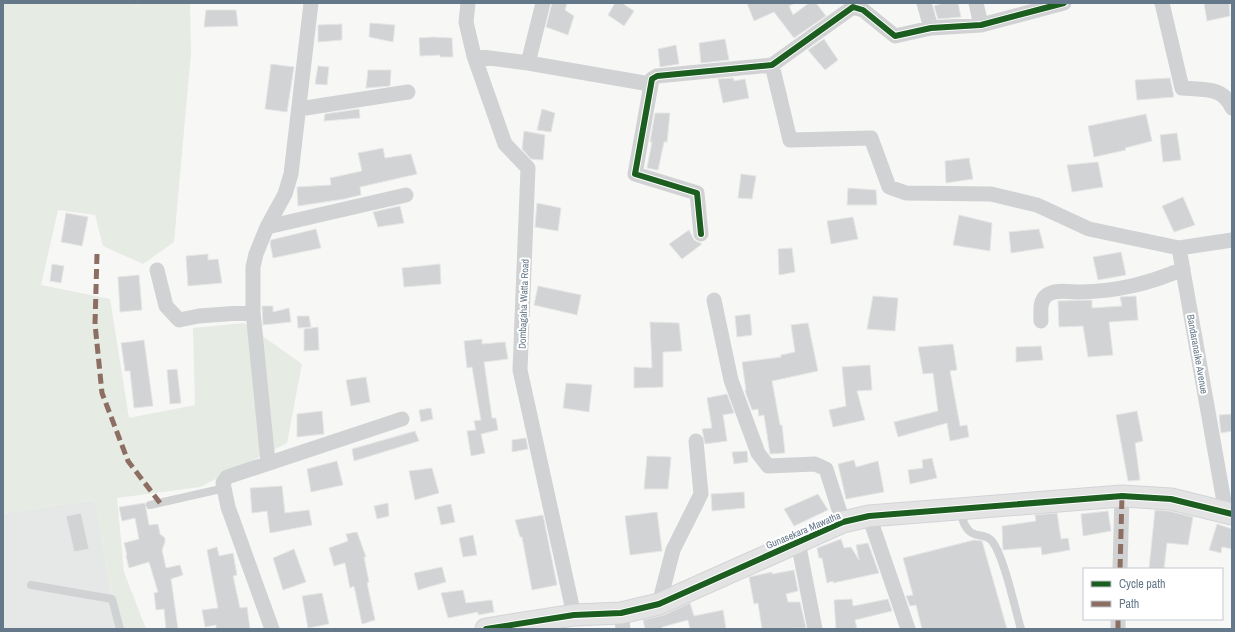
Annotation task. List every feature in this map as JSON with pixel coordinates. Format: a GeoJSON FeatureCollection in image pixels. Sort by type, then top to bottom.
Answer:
{"type":"FeatureCollection","features":[{"type":"Feature","properties":{"kind":"street"},"geometry":{"type":"LineString","coordinates":[[268,462],[253,312],[253,267],[256,254],[267,227],[285,194],[291,174],[311,3]]}},
{"type":"Feature","properties":{"kind":"street","name":"Dombagaha Watta Road"},"geometry":{"type":"LineString","coordinates":[[468,3],[466,22],[474,56],[505,144],[528,168],[520,370],[574,615]]}},
{"type":"Feature","properties":{"kind":"street"},"geometry":{"type":"LineString","coordinates":[[528,63],[543,3]]}},
{"type":"Feature","properties":{"kind":"street"},"geometry":{"type":"LineString","coordinates":[[924,3],[931,28]]}},
{"type":"Feature","properties":{"kind":"street"},"geometry":{"type":"LineString","coordinates":[[976,3],[981,25]]}},
{"type":"Feature","properties":{"kind":"street"},"geometry":{"type":"LineString","coordinates":[[701,234],[697,193],[635,174],[652,79],[657,76],[772,65],[853,7],[863,10],[895,36],[931,28],[981,25],[1064,3]]}},
{"type":"Feature","properties":{"kind":"street"},"geometry":{"type":"LineString","coordinates":[[1162,3],[1182,88],[1218,91],[1228,98],[1232,108]]}},
{"type":"Feature","properties":{"kind":"street"},"geometry":{"type":"LineString","coordinates":[[474,56],[528,63],[650,84]]}},
{"type":"Feature","properties":{"kind":"street"},"geometry":{"type":"LineString","coordinates":[[772,65],[790,140],[871,138],[888,187],[906,193],[991,194],[1037,205],[1089,229],[1179,248],[1232,240]]}},
{"type":"Feature","properties":{"kind":"street"},"geometry":{"type":"LineString","coordinates":[[299,109],[408,92]]}},
{"type":"Feature","properties":{"kind":"street"},"geometry":{"type":"LineString","coordinates":[[267,227],[406,195]]}},
{"type":"Feature","properties":{"kind":"street","name":"Bandaranaike Avenue"},"geometry":{"type":"LineString","coordinates":[[1179,248],[1229,513]]}},
{"type":"Feature","properties":{"kind":"street"},"geometry":{"type":"LineString","coordinates":[[1041,321],[1041,304],[1046,295],[1055,292],[1100,291],[1147,284],[1183,269]]}},
{"type":"Feature","properties":{"kind":"street"},"geometry":{"type":"LineString","coordinates":[[157,270],[166,306],[179,320],[199,316],[253,312]]}},
{"type":"Feature","properties":{"kind":"street"},"geometry":{"type":"LineString","coordinates":[[714,300],[731,380],[758,453],[768,466],[815,464],[826,469],[843,522]]}},
{"type":"Feature","properties":{"kind":"street"},"geometry":{"type":"LineString","coordinates":[[272,629],[228,507],[223,483],[227,477],[268,462],[402,419]]}},
{"type":"Feature","properties":{"kind":"street"},"geometry":{"type":"LineString","coordinates":[[659,604],[673,550],[701,494],[696,441]]}},
{"type":"Feature","properties":{"kind":"street"},"geometry":{"type":"LineString","coordinates":[[1120,568],[1122,496]]}},
{"type":"Feature","properties":{"kind":"street","name":"Gunasekara Mawatha"},"geometry":{"type":"LineString","coordinates":[[486,629],[520,626],[574,615],[622,621],[843,522],[869,516],[1122,496],[1171,499],[1229,513]]}},
{"type":"Feature","properties":{"kind":"street"},"geometry":{"type":"LineString","coordinates":[[869,516],[908,629]]}},
{"type":"Feature","properties":{"kind":"street"},"geometry":{"type":"LineString","coordinates":[[798,542],[815,629]]}},
{"type":"Feature","properties":{"kind":"lane"},"geometry":{"type":"LineString","coordinates":[[150,505],[224,488]]}},
{"type":"Feature","properties":{"kind":"lane"},"geometry":{"type":"LineString","coordinates":[[959,509],[965,526],[972,533],[984,536],[992,542],[1002,564],[1021,629]]}},
{"type":"Feature","properties":{"kind":"lane"},"geometry":{"type":"LineString","coordinates":[[31,585],[112,599],[120,629]]}},
{"type":"Feature","properties":{"kind":"shaded area"},"geometry":{"type":"Polygon","coordinates":[[[3,3],[141,3],[123,14],[142,3],[190,3],[191,53],[174,242],[143,264],[103,246],[95,215],[58,210],[41,285],[110,299],[129,418],[195,405],[193,328],[244,323],[302,364],[287,443],[200,487],[117,498],[124,572],[146,629],[117,629],[95,500],[3,513],[3,3]]]}},
{"type":"Feature","properties":{"kind":"shaded area"},"geometry":{"type":"Polygon","coordinates":[[[95,500],[117,629],[3,629],[3,513],[95,500]]]}},
{"type":"Feature","properties":{"kind":"building"},"geometry":{"type":"Polygon","coordinates":[[[552,3],[567,3],[565,10],[574,16],[568,35],[546,27],[552,3]]]}},
{"type":"Feature","properties":{"kind":"building"},"geometry":{"type":"Polygon","coordinates":[[[615,3],[622,3],[634,11],[624,26],[608,15],[615,3]]]}},
{"type":"Feature","properties":{"kind":"building"},"geometry":{"type":"Polygon","coordinates":[[[747,3],[795,3],[789,6],[793,15],[809,3],[816,3],[826,16],[794,38],[774,12],[754,21],[747,3]]]}},
{"type":"Feature","properties":{"kind":"building"},"geometry":{"type":"Polygon","coordinates":[[[944,3],[958,3],[961,17],[938,19],[934,6],[944,3]]]}},
{"type":"Feature","properties":{"kind":"building"},"geometry":{"type":"Polygon","coordinates":[[[1204,3],[1229,3],[1230,16],[1207,21],[1204,3]]]}},
{"type":"Feature","properties":{"kind":"building"},"geometry":{"type":"Polygon","coordinates":[[[206,10],[236,10],[238,26],[204,27],[206,10]]]}},
{"type":"Feature","properties":{"kind":"building"},"geometry":{"type":"Polygon","coordinates":[[[370,23],[395,25],[393,42],[369,37],[370,23]]]}},
{"type":"Feature","properties":{"kind":"building"},"geometry":{"type":"Polygon","coordinates":[[[342,24],[342,40],[318,42],[318,25],[342,24]]]}},
{"type":"Feature","properties":{"kind":"building"},"geometry":{"type":"Polygon","coordinates":[[[419,38],[452,38],[453,57],[440,57],[440,55],[420,56],[419,38]]]}},
{"type":"Feature","properties":{"kind":"building"},"geometry":{"type":"Polygon","coordinates":[[[725,39],[729,60],[701,63],[699,43],[725,39]]]}},
{"type":"Feature","properties":{"kind":"building"},"geometry":{"type":"Polygon","coordinates":[[[824,39],[838,60],[825,70],[808,50],[824,39]]]}},
{"type":"Feature","properties":{"kind":"building"},"geometry":{"type":"Polygon","coordinates":[[[676,45],[679,64],[660,67],[658,49],[676,45]]]}},
{"type":"Feature","properties":{"kind":"building"},"geometry":{"type":"Polygon","coordinates":[[[271,64],[294,67],[287,112],[265,109],[271,64]]]}},
{"type":"Feature","properties":{"kind":"building"},"geometry":{"type":"Polygon","coordinates":[[[318,66],[329,67],[327,85],[315,84],[318,66]]]}},
{"type":"Feature","properties":{"kind":"building"},"geometry":{"type":"Polygon","coordinates":[[[368,70],[391,70],[390,86],[366,88],[368,70]]]}},
{"type":"Feature","properties":{"kind":"building"},"geometry":{"type":"Polygon","coordinates":[[[733,78],[734,81],[745,79],[749,98],[723,103],[718,79],[733,78]]]}},
{"type":"Feature","properties":{"kind":"building"},"geometry":{"type":"Polygon","coordinates":[[[1170,78],[1174,97],[1137,100],[1135,80],[1170,78]]]}},
{"type":"Feature","properties":{"kind":"building"},"geometry":{"type":"Polygon","coordinates":[[[359,109],[360,118],[324,121],[325,114],[359,109]]]}},
{"type":"Feature","properties":{"kind":"building"},"geometry":{"type":"Polygon","coordinates":[[[542,109],[555,113],[551,132],[537,130],[542,109]]]}},
{"type":"Feature","properties":{"kind":"building"},"geometry":{"type":"Polygon","coordinates":[[[655,113],[670,113],[667,142],[664,142],[658,170],[647,168],[652,142],[650,142],[655,113]]]}},
{"type":"Feature","properties":{"kind":"building"},"geometry":{"type":"Polygon","coordinates":[[[1146,114],[1152,141],[1125,148],[1126,150],[1094,157],[1088,126],[1146,114]]]}},
{"type":"Feature","properties":{"kind":"building"},"geometry":{"type":"Polygon","coordinates":[[[524,131],[545,135],[543,160],[531,159],[522,149],[524,131]]]}},
{"type":"Feature","properties":{"kind":"building"},"geometry":{"type":"Polygon","coordinates":[[[1177,133],[1181,160],[1163,162],[1160,135],[1177,133]]]}},
{"type":"Feature","properties":{"kind":"building"},"geometry":{"type":"Polygon","coordinates":[[[383,148],[385,158],[411,154],[417,174],[360,187],[361,195],[298,206],[297,187],[331,185],[330,178],[362,171],[358,153],[383,148]]]}},
{"type":"Feature","properties":{"kind":"building"},"geometry":{"type":"Polygon","coordinates":[[[969,158],[973,179],[946,183],[945,161],[969,158]]]}},
{"type":"Feature","properties":{"kind":"building"},"geometry":{"type":"Polygon","coordinates":[[[1098,162],[1103,187],[1072,192],[1067,165],[1098,162]]]}},
{"type":"Feature","properties":{"kind":"building"},"geometry":{"type":"Polygon","coordinates":[[[741,174],[756,176],[752,199],[738,198],[741,174]]]}},
{"type":"Feature","properties":{"kind":"building"},"geometry":{"type":"Polygon","coordinates":[[[848,188],[876,190],[877,205],[847,205],[848,188]]]}},
{"type":"Feature","properties":{"kind":"building"},"geometry":{"type":"Polygon","coordinates":[[[1183,197],[1195,225],[1174,232],[1162,206],[1183,197]]]}},
{"type":"Feature","properties":{"kind":"building"},"geometry":{"type":"Polygon","coordinates":[[[537,203],[561,208],[558,231],[535,227],[537,203]]]}},
{"type":"Feature","properties":{"kind":"building"},"geometry":{"type":"Polygon","coordinates":[[[400,206],[404,223],[378,227],[373,212],[400,206]]]}},
{"type":"Feature","properties":{"kind":"building"},"geometry":{"type":"Polygon","coordinates":[[[66,213],[88,217],[82,246],[61,242],[66,213]]]}},
{"type":"Feature","properties":{"kind":"building"},"geometry":{"type":"Polygon","coordinates":[[[959,215],[992,223],[990,251],[953,245],[959,215]]]}},
{"type":"Feature","properties":{"kind":"building"},"geometry":{"type":"Polygon","coordinates":[[[853,217],[858,239],[831,244],[827,221],[853,217]]]}},
{"type":"Feature","properties":{"kind":"building"},"geometry":{"type":"Polygon","coordinates":[[[316,229],[321,248],[273,258],[270,243],[271,240],[316,229]]]}},
{"type":"Feature","properties":{"kind":"building"},"geometry":{"type":"Polygon","coordinates":[[[1039,229],[1044,248],[1011,253],[1009,232],[1039,229]]]}},
{"type":"Feature","properties":{"kind":"building"},"geometry":{"type":"Polygon","coordinates":[[[689,230],[694,240],[702,244],[682,259],[669,244],[689,230]]]}},
{"type":"Feature","properties":{"kind":"building"},"geometry":{"type":"Polygon","coordinates":[[[792,248],[795,272],[779,275],[778,249],[792,248]]]}},
{"type":"Feature","properties":{"kind":"building"},"geometry":{"type":"Polygon","coordinates":[[[1121,252],[1126,275],[1098,280],[1093,257],[1121,252]]]}},
{"type":"Feature","properties":{"kind":"building"},"geometry":{"type":"Polygon","coordinates":[[[208,254],[208,260],[218,259],[222,283],[188,286],[186,256],[208,254]]]}},
{"type":"Feature","properties":{"kind":"building"},"geometry":{"type":"Polygon","coordinates":[[[52,264],[64,266],[61,283],[50,281],[52,264]]]}},
{"type":"Feature","properties":{"kind":"building"},"geometry":{"type":"Polygon","coordinates":[[[440,264],[441,284],[404,287],[402,268],[440,264]]]}},
{"type":"Feature","properties":{"kind":"building"},"geometry":{"type":"Polygon","coordinates":[[[139,275],[142,310],[120,312],[118,277],[139,275]]]}},
{"type":"Feature","properties":{"kind":"building"},"geometry":{"type":"Polygon","coordinates":[[[538,286],[581,295],[577,315],[534,305],[538,286]]]}},
{"type":"Feature","properties":{"kind":"building"},"geometry":{"type":"Polygon","coordinates":[[[873,296],[898,298],[895,331],[867,329],[873,296]]]}},
{"type":"Feature","properties":{"kind":"building"},"geometry":{"type":"Polygon","coordinates":[[[1136,296],[1138,320],[1109,322],[1113,355],[1088,357],[1083,326],[1059,327],[1058,301],[1092,300],[1092,308],[1122,306],[1120,297],[1136,296]]]}},
{"type":"Feature","properties":{"kind":"building"},"geometry":{"type":"Polygon","coordinates":[[[262,306],[273,306],[273,312],[289,308],[291,322],[263,325],[262,306]]]}},
{"type":"Feature","properties":{"kind":"building"},"geometry":{"type":"Polygon","coordinates":[[[750,314],[752,335],[737,337],[735,316],[750,314]]]}},
{"type":"Feature","properties":{"kind":"building"},"geometry":{"type":"Polygon","coordinates":[[[297,316],[309,316],[311,327],[298,328],[297,316]]]}},
{"type":"Feature","properties":{"kind":"building"},"geometry":{"type":"Polygon","coordinates":[[[650,322],[679,323],[682,351],[663,352],[663,387],[634,388],[634,367],[652,368],[650,322]]]}},
{"type":"Feature","properties":{"kind":"building"},"geometry":{"type":"Polygon","coordinates":[[[808,323],[818,371],[772,381],[780,425],[782,425],[785,453],[770,454],[764,415],[759,416],[758,409],[752,410],[745,391],[742,362],[781,357],[781,355],[795,352],[791,325],[808,323]]]}},
{"type":"Feature","properties":{"kind":"building"},"geometry":{"type":"Polygon","coordinates":[[[318,327],[319,350],[304,351],[304,329],[318,327]]]}},
{"type":"Feature","properties":{"kind":"building"},"geometry":{"type":"Polygon","coordinates":[[[482,339],[482,344],[505,342],[508,359],[484,362],[492,418],[496,418],[498,430],[481,434],[485,453],[471,456],[467,431],[476,430],[474,421],[481,420],[472,367],[467,368],[464,341],[482,339]]]}},
{"type":"Feature","properties":{"kind":"building"},"geometry":{"type":"Polygon","coordinates":[[[144,340],[153,406],[134,408],[130,371],[125,371],[121,343],[144,340]]]}},
{"type":"Feature","properties":{"kind":"building"},"geometry":{"type":"Polygon","coordinates":[[[953,344],[957,370],[950,371],[960,426],[967,425],[969,437],[950,441],[947,423],[898,437],[894,422],[938,411],[933,373],[923,374],[918,347],[953,344]]]}},
{"type":"Feature","properties":{"kind":"building"},"geometry":{"type":"Polygon","coordinates":[[[1041,346],[1043,360],[1016,362],[1016,347],[1041,346]]]}},
{"type":"Feature","properties":{"kind":"building"},"geometry":{"type":"Polygon","coordinates":[[[870,365],[872,390],[857,391],[865,420],[833,427],[829,410],[846,406],[842,367],[870,365]]]}},
{"type":"Feature","properties":{"kind":"building"},"geometry":{"type":"Polygon","coordinates":[[[177,369],[181,403],[170,404],[167,370],[177,369]]]}},
{"type":"Feature","properties":{"kind":"building"},"geometry":{"type":"Polygon","coordinates":[[[366,377],[370,402],[351,406],[346,380],[366,377]]]}},
{"type":"Feature","properties":{"kind":"building"},"geometry":{"type":"Polygon","coordinates":[[[566,383],[592,385],[589,412],[563,408],[566,383]]]}},
{"type":"Feature","properties":{"kind":"building"},"geometry":{"type":"Polygon","coordinates":[[[727,394],[734,413],[723,415],[727,441],[705,444],[702,429],[712,428],[707,398],[727,394]]]}},
{"type":"Feature","properties":{"kind":"building"},"geometry":{"type":"Polygon","coordinates":[[[431,408],[433,419],[421,422],[419,410],[431,408]]]}},
{"type":"Feature","properties":{"kind":"building"},"geometry":{"type":"Polygon","coordinates":[[[322,411],[324,434],[297,437],[297,414],[322,411]]]}},
{"type":"Feature","properties":{"kind":"building"},"geometry":{"type":"Polygon","coordinates":[[[1137,411],[1143,441],[1135,443],[1140,480],[1128,481],[1116,415],[1137,411]]]}},
{"type":"Feature","properties":{"kind":"building"},"geometry":{"type":"Polygon","coordinates":[[[1232,414],[1232,431],[1221,433],[1219,415],[1232,414]]]}},
{"type":"Feature","properties":{"kind":"building"},"geometry":{"type":"Polygon","coordinates":[[[415,431],[419,441],[354,461],[352,449],[415,431]]]}},
{"type":"Feature","properties":{"kind":"building"},"geometry":{"type":"Polygon","coordinates":[[[526,438],[528,449],[512,452],[512,440],[526,438]]]}},
{"type":"Feature","properties":{"kind":"building"},"geometry":{"type":"Polygon","coordinates":[[[747,451],[748,462],[734,464],[732,452],[747,451]]]}},
{"type":"Feature","properties":{"kind":"building"},"geometry":{"type":"Polygon","coordinates":[[[647,456],[671,457],[668,489],[644,489],[647,456]]]}},
{"type":"Feature","properties":{"kind":"building"},"geometry":{"type":"Polygon","coordinates":[[[932,458],[937,478],[910,484],[908,470],[923,468],[922,460],[932,458]]]}},
{"type":"Feature","properties":{"kind":"building"},"geometry":{"type":"Polygon","coordinates":[[[854,460],[856,467],[878,461],[884,492],[846,499],[838,464],[854,460]]]}},
{"type":"Feature","properties":{"kind":"building"},"geometry":{"type":"Polygon","coordinates":[[[337,461],[343,485],[311,492],[307,469],[337,461]]]}},
{"type":"Feature","properties":{"kind":"building"},"geometry":{"type":"Polygon","coordinates":[[[432,468],[439,493],[415,500],[409,471],[432,468]]]}},
{"type":"Feature","properties":{"kind":"building"},"geometry":{"type":"Polygon","coordinates":[[[282,486],[285,513],[309,510],[312,525],[270,533],[267,511],[252,513],[250,488],[282,486]]]}},
{"type":"Feature","properties":{"kind":"building"},"geometry":{"type":"Polygon","coordinates":[[[744,492],[745,508],[712,511],[711,494],[744,492]]]}},
{"type":"Feature","properties":{"kind":"building"},"geometry":{"type":"Polygon","coordinates":[[[818,494],[828,510],[794,526],[784,509],[818,494]]]}},
{"type":"Feature","properties":{"kind":"building"},"geometry":{"type":"Polygon","coordinates":[[[145,503],[149,525],[158,524],[160,534],[165,538],[162,550],[166,568],[180,565],[183,575],[171,579],[178,629],[166,629],[164,609],[156,610],[154,593],[158,592],[149,562],[129,568],[124,543],[139,539],[135,518],[122,521],[119,507],[145,503]]]}},
{"type":"Feature","properties":{"kind":"building"},"geometry":{"type":"Polygon","coordinates":[[[388,503],[389,516],[377,519],[374,506],[388,503]]]}},
{"type":"Feature","properties":{"kind":"building"},"geometry":{"type":"Polygon","coordinates":[[[451,504],[455,522],[441,525],[437,507],[451,504]]]}},
{"type":"Feature","properties":{"kind":"building"},"geometry":{"type":"Polygon","coordinates":[[[1155,510],[1169,511],[1193,517],[1188,545],[1167,543],[1164,568],[1149,568],[1155,510]]]}},
{"type":"Feature","properties":{"kind":"building"},"geometry":{"type":"Polygon","coordinates":[[[1108,511],[1111,531],[1083,536],[1081,514],[1108,511]]]}},
{"type":"Feature","properties":{"kind":"building"},"geometry":{"type":"Polygon","coordinates":[[[657,512],[662,551],[630,555],[625,516],[657,512]]]}},
{"type":"Feature","properties":{"kind":"building"},"geometry":{"type":"Polygon","coordinates":[[[81,513],[89,549],[74,552],[66,516],[81,513]]]}},
{"type":"Feature","properties":{"kind":"building"},"geometry":{"type":"Polygon","coordinates":[[[1057,513],[1061,539],[1068,538],[1070,550],[1042,555],[1041,547],[1003,550],[1002,526],[1036,521],[1035,515],[1057,513]]]}},
{"type":"Feature","properties":{"kind":"building"},"geometry":{"type":"Polygon","coordinates":[[[543,515],[557,585],[532,590],[522,537],[520,537],[515,520],[543,515]]]}},
{"type":"Feature","properties":{"kind":"building"},"geometry":{"type":"Polygon","coordinates":[[[1217,524],[1232,529],[1232,549],[1222,547],[1221,553],[1209,550],[1217,524]]]}},
{"type":"Feature","properties":{"kind":"building"},"geometry":{"type":"Polygon","coordinates":[[[357,532],[366,557],[364,557],[369,582],[367,583],[375,620],[362,624],[354,586],[350,588],[345,563],[334,566],[329,548],[348,541],[346,534],[357,532]]]}},
{"type":"Feature","properties":{"kind":"building"},"geometry":{"type":"Polygon","coordinates":[[[473,535],[477,555],[463,557],[459,538],[473,535]]]}},
{"type":"Feature","properties":{"kind":"building"},"geometry":{"type":"Polygon","coordinates":[[[841,539],[844,548],[851,547],[859,560],[856,545],[868,543],[879,573],[827,583],[822,558],[819,558],[817,548],[841,539]]]}},
{"type":"Feature","properties":{"kind":"building"},"geometry":{"type":"Polygon","coordinates":[[[974,540],[982,541],[1007,629],[922,629],[916,605],[910,606],[906,596],[913,595],[903,558],[974,540]]]}},
{"type":"Feature","properties":{"kind":"building"},"geometry":{"type":"Polygon","coordinates":[[[217,547],[219,556],[233,553],[237,575],[233,576],[240,608],[247,607],[250,629],[216,629],[216,625],[205,627],[202,610],[218,608],[207,550],[217,547]]]}},
{"type":"Feature","properties":{"kind":"building"},"geometry":{"type":"Polygon","coordinates":[[[294,549],[306,582],[283,590],[273,558],[294,549]]]}},
{"type":"Feature","properties":{"kind":"building"},"geometry":{"type":"Polygon","coordinates":[[[442,567],[446,582],[418,590],[414,573],[442,567]]]}},
{"type":"Feature","properties":{"kind":"building"},"geometry":{"type":"Polygon","coordinates":[[[794,570],[798,591],[786,594],[788,602],[800,602],[806,628],[762,629],[758,603],[754,604],[749,577],[772,572],[772,574],[794,570]]]}},
{"type":"Feature","properties":{"kind":"building"},"geometry":{"type":"Polygon","coordinates":[[[463,590],[466,603],[492,600],[494,612],[478,615],[478,612],[448,618],[441,593],[463,590]]]}},
{"type":"Feature","properties":{"kind":"building"},"geometry":{"type":"Polygon","coordinates":[[[322,593],[329,624],[308,628],[302,596],[322,593]]]}},
{"type":"Feature","properties":{"kind":"building"},"geometry":{"type":"Polygon","coordinates":[[[852,599],[853,606],[888,599],[892,611],[855,620],[857,629],[836,629],[834,600],[852,599]]]}},
{"type":"Feature","properties":{"kind":"building"},"geometry":{"type":"Polygon","coordinates":[[[690,603],[694,616],[723,610],[726,629],[690,629],[688,620],[662,627],[662,629],[645,629],[643,620],[664,615],[690,603]]]}},
{"type":"Feature","properties":{"kind":"marked path"},"geometry":{"type":"LineString","coordinates":[[97,254],[95,324],[102,393],[128,461],[160,503]]}},
{"type":"Feature","properties":{"kind":"marked path"},"geometry":{"type":"LineString","coordinates":[[1120,568],[1122,496]]}},
{"type":"Feature","properties":{"kind":"marked path"},"geometry":{"type":"LineString","coordinates":[[1118,620],[1118,629]]}},
{"type":"Feature","properties":{"kind":"cycle path"},"geometry":{"type":"LineString","coordinates":[[701,234],[697,193],[635,174],[652,79],[657,76],[772,65],[853,7],[863,10],[895,36],[931,28],[981,25],[1064,3]]}},
{"type":"Feature","properties":{"kind":"cycle path"},"geometry":{"type":"LineString","coordinates":[[486,629],[574,615],[621,613],[659,604],[843,522],[869,516],[1122,496],[1171,499],[1232,514]]}}]}
